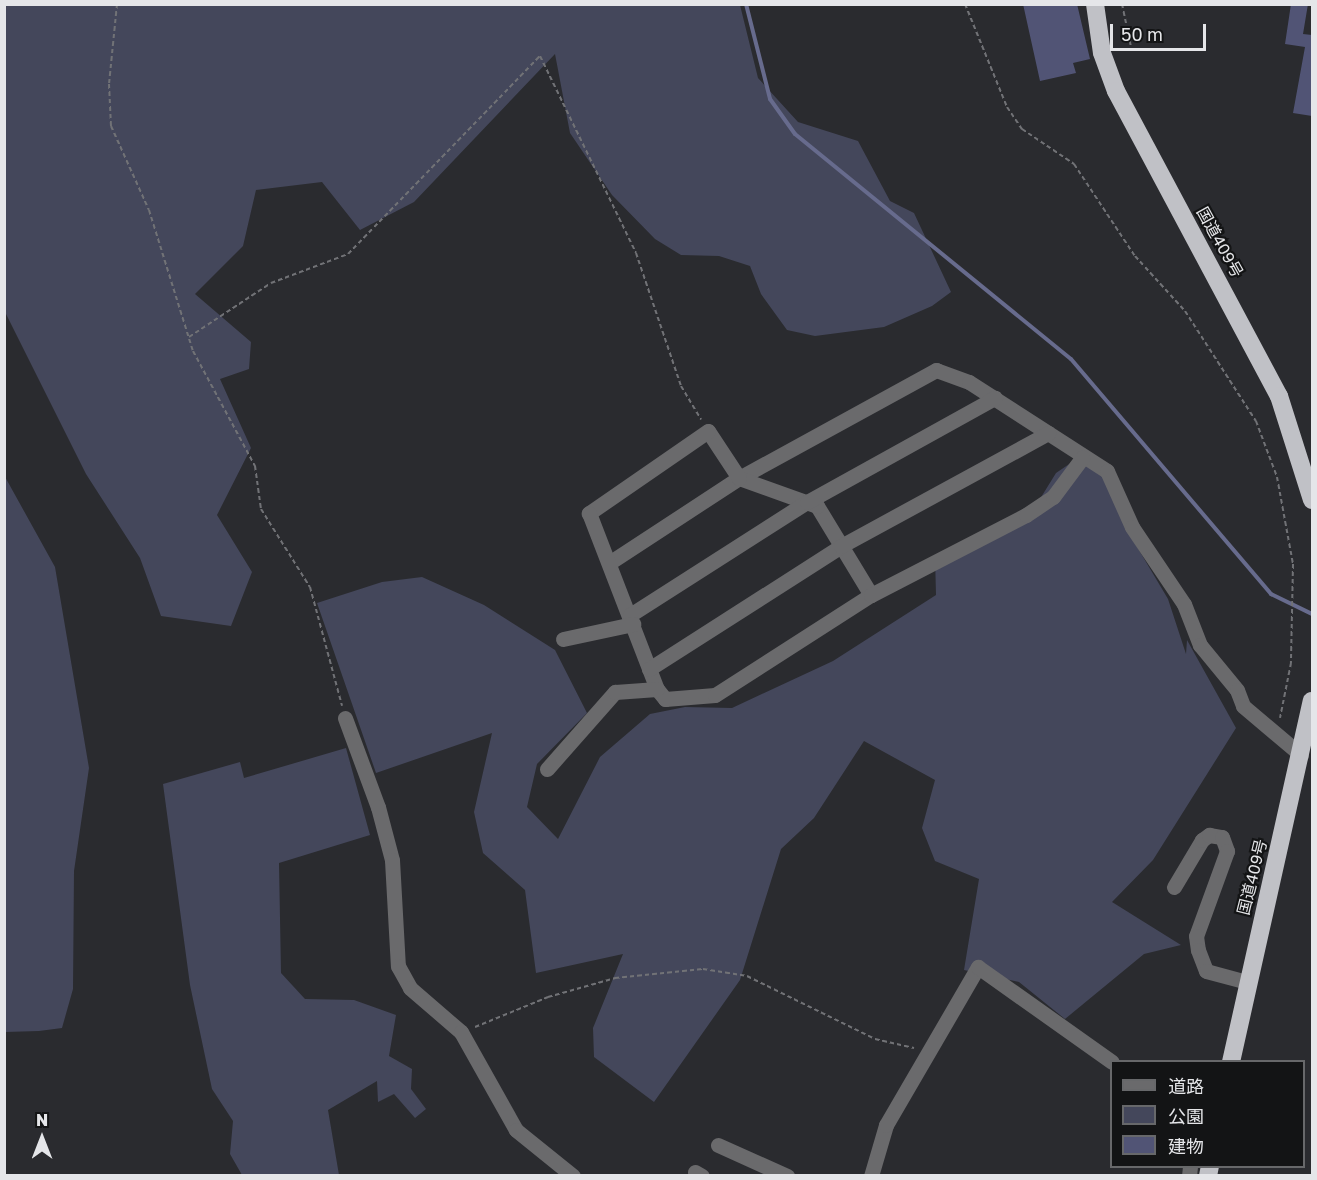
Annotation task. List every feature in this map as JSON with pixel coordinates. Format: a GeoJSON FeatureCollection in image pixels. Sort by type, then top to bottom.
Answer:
{"type":"FeatureCollection","features":[{"type":"Feature","properties":{"kind":"highway","name":"国道409号"},"geometry":{"type":"LineString","coordinates":[[1095,4],[1102,52],[1116,91],[1279,396],[1312,500]]}},
{"type":"Feature","properties":{"kind":"highway","name":"国道409号"},"geometry":{"type":"LineString","coordinates":[[1232,1060],[1247,982],[1312,701]]}},
{"type":"Feature","properties":{"kind":"street"},"geometry":{"type":"LineString","coordinates":[[609,563],[739,478],[936,370],[995,398],[1082,458],[1107,471],[1132,527],[1184,604],[1200,645],[1238,690],[1243,706],[1301,755]]}},
{"type":"Feature","properties":{"kind":"street"},"geometry":{"type":"LineString","coordinates":[[563,639],[631,620],[807,502],[995,398]]}},
{"type":"Feature","properties":{"kind":"street"},"geometry":{"type":"LineString","coordinates":[[871,595],[817,506],[739,478],[708,431],[590,513],[657,689],[665,699],[721,693],[871,595],[1026,515],[1053,497],[1082,458]]}},
{"type":"Feature","properties":{"kind":"street"},"geometry":{"type":"LineString","coordinates":[[649,669],[841,546],[1048,433]]}},
{"type":"Feature","properties":{"kind":"street"},"geometry":{"type":"LineString","coordinates":[[547,769],[615,692],[657,689]]}},
{"type":"Feature","properties":{"kind":"street"},"geometry":{"type":"LineString","coordinates":[[345,718],[378,807],[392,860],[398,966],[410,988],[461,1032],[516,1130],[573,1176]]}},
{"type":"Feature","properties":{"kind":"street"},"geometry":{"type":"LineString","coordinates":[[1174,887],[1202,840],[1209,835],[1222,837],[1227,851],[1196,936],[1198,950],[1206,971],[1247,982]]}},
{"type":"Feature","properties":{"kind":"street"},"geometry":{"type":"LineString","coordinates":[[871,1176],[886,1125],[932,1053],[978,967],[1110,1061]]}},
{"type":"Feature","properties":{"kind":"street"},"geometry":{"type":"LineString","coordinates":[[717,1145],[788,1176]]}},
{"type":"Feature","properties":{"kind":"path"},"geometry":{"type":"LineString","coordinates":[[117,4],[109,84],[111,126],[149,210],[189,337],[255,466],[261,509],[310,586],[345,718]]}},
{"type":"Feature","properties":{"kind":"path"},"geometry":{"type":"LineString","coordinates":[[965,4],[1007,107],[1022,129],[1074,164],[1135,256],[1185,311],[1256,421],[1277,477],[1293,564],[1291,663],[1274,734]]}},
{"type":"Feature","properties":{"kind":"path"},"geometry":{"type":"LineString","coordinates":[[1122,4],[1131,47]]}},
{"type":"Feature","properties":{"kind":"path"},"geometry":{"type":"LineString","coordinates":[[189,337],[271,283],[348,254],[540,56],[636,253],[681,386],[708,431]]}},
{"type":"Feature","properties":{"kind":"path"},"geometry":{"type":"LineString","coordinates":[[461,1032],[548,997],[615,978],[703,969],[747,976],[875,1039],[932,1053]]}},
{"type":"Feature","properties":{"kind":"green space"},"geometry":{"type":"Polygon","coordinates":[[[5,4],[740,5],[758,78],[798,122],[858,141],[890,201],[914,213],[951,292],[932,306],[884,327],[815,336],[787,330],[761,294],[750,266],[719,256],[681,255],[655,239],[612,195],[570,133],[555,54],[414,202],[360,230],[322,182],[256,190],[243,246],[195,294],[251,342],[249,369],[220,379],[251,448],[217,515],[252,572],[231,626],[161,616],[140,558],[86,474],[5,312],[5,4]]]}},
{"type":"Feature","properties":{"kind":"green space"},"geometry":{"type":"Polygon","coordinates":[[[1081,456],[1100,469],[1130,535],[1168,599],[1186,654],[1187,640],[1236,728],[1153,860],[1112,902],[1181,945],[1144,954],[1065,1019],[1019,982],[964,970],[979,879],[935,861],[922,828],[935,780],[864,741],[814,818],[781,849],[740,980],[654,1102],[594,1057],[593,1028],[623,954],[536,973],[525,890],[483,853],[474,812],[492,733],[376,773],[317,603],[382,582],[422,577],[484,605],[555,650],[587,713],[537,764],[527,807],[558,839],[600,757],[650,714],[685,707],[732,708],[833,661],[936,595],[935,557],[1035,507],[1056,473],[1081,456]]]}},
{"type":"Feature","properties":{"kind":"green space"},"geometry":{"type":"Polygon","coordinates":[[[4,475],[55,567],[89,768],[74,871],[73,989],[62,1028],[39,1031],[5,1032],[4,475]]]}},
{"type":"Feature","properties":{"kind":"green space"},"geometry":{"type":"Polygon","coordinates":[[[346,748],[370,835],[279,863],[281,973],[305,999],[354,1000],[396,1015],[389,1056],[412,1069],[411,1089],[426,1109],[415,1118],[394,1094],[378,1102],[377,1081],[328,1110],[339,1175],[242,1175],[230,1154],[233,1121],[212,1089],[190,985],[163,784],[240,762],[244,778],[346,748]]]}},
{"type":"Feature","properties":{"kind":"building"},"geometry":{"type":"Polygon","coordinates":[[[1023,4],[1077,4],[1090,59],[1073,63],[1076,73],[1040,81],[1023,4]]]}},
{"type":"Feature","properties":{"kind":"building"},"geometry":{"type":"Polygon","coordinates":[[[1291,4],[1308,4],[1303,34],[1312,35],[1312,116],[1293,113],[1305,47],[1285,44],[1291,4]]]}},
{"type":"Feature","properties":{"kind":"waterway"},"geometry":{"type":"LineString","coordinates":[[746,4],[770,99],[795,134],[1071,359],[1271,594],[1312,614]]}}]}
